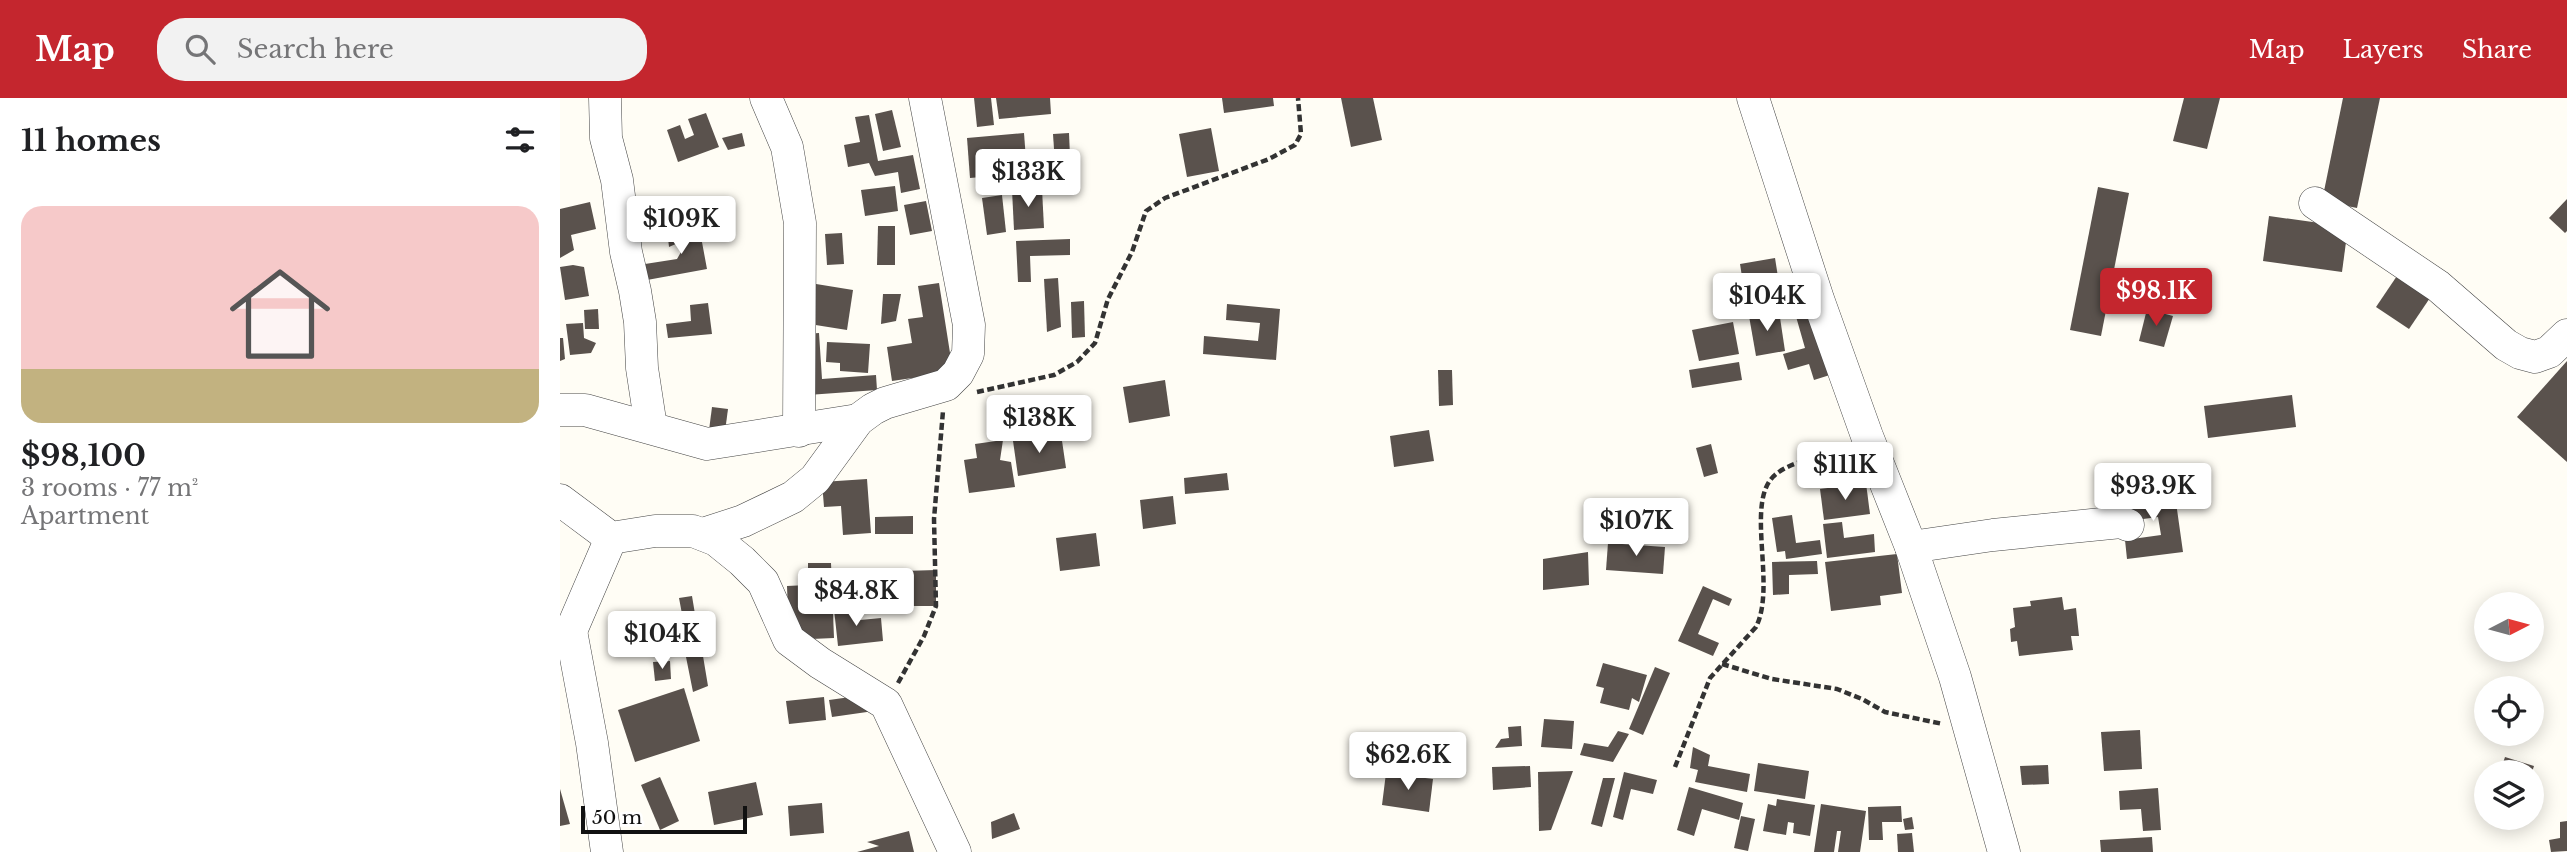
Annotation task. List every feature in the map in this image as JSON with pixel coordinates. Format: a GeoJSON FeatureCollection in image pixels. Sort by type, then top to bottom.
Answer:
{"type":"FeatureCollection","features":[{"type":"Feature","properties":{"kind":"street"},"geometry":{"type":"LineString","coordinates":[[605,98],[606,138],[617,180],[626,252],[640,322],[642,368],[650,427]]}},
{"type":"Feature","properties":{"kind":"street"},"geometry":{"type":"LineString","coordinates":[[766,98],[787,147],[800,223],[799,431]]}},
{"type":"Feature","properties":{"kind":"street"},"geometry":{"type":"LineString","coordinates":[[560,410],[584,410],[707,444],[858,420],[885,403],[959,389],[958,373],[968,354],[969,325],[925,98]]}},
{"type":"Feature","properties":{"kind":"street"},"geometry":{"type":"LineString","coordinates":[[1753,98],[1818,299],[1955,677],[2004,852]]}},
{"type":"Feature","properties":{"kind":"street"},"geometry":{"type":"LineString","coordinates":[[2315,203],[2438,286],[2520,354],[2535,357],[2549,352],[2567,335]]}},
{"type":"Feature","properties":{"kind":"street"},"geometry":{"type":"LineString","coordinates":[[703,534],[744,521],[793,497],[815,479],[858,420]]}},
{"type":"Feature","properties":{"kind":"street"},"geometry":{"type":"LineString","coordinates":[[560,500],[611,538],[655,531],[693,531],[703,534],[743,561],[763,582],[789,640],[820,663],[886,704],[955,852]]}},
{"type":"Feature","properties":{"kind":"street"},"geometry":{"type":"LineString","coordinates":[[1910,547],[2095,524],[2121,522],[2129,525]]}},
{"type":"Feature","properties":{"kind":"street"},"geometry":{"type":"LineString","coordinates":[[607,852],[592,743],[566,633],[611,538]]}},
{"type":"Feature","properties":{"kind":"path"},"geometry":{"type":"LineString","coordinates":[[886,704],[935,612],[934,519],[959,389],[1054,374],[1077,362],[1095,343],[1108,299],[1132,252],[1146,211],[1165,198],[1269,159],[1295,145],[1301,134],[1298,98]]}},
{"type":"Feature","properties":{"kind":"path"},"geometry":{"type":"LineString","coordinates":[[1675,768],[1710,678],[1756,627],[1764,602],[1761,501],[1766,485],[1782,471],[1850,449],[1867,436]]}},
{"type":"Feature","properties":{"kind":"path"},"geometry":{"type":"LineString","coordinates":[[1722,664],[1772,679],[1837,689],[1885,712],[1970,730]]}},
{"type":"Feature","properties":{"kind":"building"},"geometry":{"type":"Polygon","coordinates":[[[974,98],[991,98],[994,125],[977,127],[974,98]]]}},
{"type":"Feature","properties":{"kind":"building"},"geometry":{"type":"Polygon","coordinates":[[[996,98],[1050,98],[1051,114],[999,119],[996,98]]]}},
{"type":"Feature","properties":{"kind":"building"},"geometry":{"type":"Polygon","coordinates":[[[1222,98],[1273,98],[1274,106],[1224,113],[1222,98]]]}},
{"type":"Feature","properties":{"kind":"building"},"geometry":{"type":"Polygon","coordinates":[[[1341,98],[1373,98],[1382,140],[1351,147],[1341,98]]]}},
{"type":"Feature","properties":{"kind":"building"},"geometry":{"type":"Polygon","coordinates":[[[2184,98],[2220,98],[2207,149],[2173,141],[2184,98]]]}},
{"type":"Feature","properties":{"kind":"building"},"geometry":{"type":"Polygon","coordinates":[[[2343,98],[2380,98],[2357,208],[2322,201],[2343,98]]]}},
{"type":"Feature","properties":{"kind":"building"},"geometry":{"type":"Polygon","coordinates":[[[892,110],[901,147],[883,151],[875,114],[892,110]]]}},
{"type":"Feature","properties":{"kind":"building"},"geometry":{"type":"Polygon","coordinates":[[[706,113],[719,147],[678,162],[667,130],[680,125],[685,139],[694,135],[688,119],[706,113]]]}},
{"type":"Feature","properties":{"kind":"building"},"geometry":{"type":"Polygon","coordinates":[[[869,115],[878,161],[913,155],[920,189],[901,193],[898,172],[875,176],[869,163],[848,167],[844,145],[860,142],[855,117],[869,115]]]}},
{"type":"Feature","properties":{"kind":"building"},"geometry":{"type":"Polygon","coordinates":[[[1211,128],[1219,171],[1187,177],[1179,134],[1211,128]]]}},
{"type":"Feature","properties":{"kind":"building"},"geometry":{"type":"Polygon","coordinates":[[[742,133],[745,146],[728,150],[722,138],[742,133]]]}},
{"type":"Feature","properties":{"kind":"building"},"geometry":{"type":"Polygon","coordinates":[[[1024,133],[1027,173],[970,178],[967,138],[1024,133]]]}},
{"type":"Feature","properties":{"kind":"building"},"geometry":{"type":"Polygon","coordinates":[[[1069,133],[1071,179],[1056,179],[1053,134],[1069,133]]]}},
{"type":"Feature","properties":{"kind":"building"},"geometry":{"type":"Polygon","coordinates":[[[895,186],[898,211],[865,216],[861,190],[895,186]]]}},
{"type":"Feature","properties":{"kind":"building"},"geometry":{"type":"Polygon","coordinates":[[[2098,187],[2129,193],[2101,336],[2070,330],[2098,187]]]}},
{"type":"Feature","properties":{"kind":"building"},"geometry":{"type":"Polygon","coordinates":[[[1042,189],[1044,228],[1014,230],[1012,190],[1042,189]]]}},
{"type":"Feature","properties":{"kind":"building"},"geometry":{"type":"Polygon","coordinates":[[[1002,195],[1006,232],[987,235],[982,198],[1002,195]]]}},
{"type":"Feature","properties":{"kind":"building"},"geometry":{"type":"Polygon","coordinates":[[[689,198],[692,218],[669,222],[666,208],[680,206],[679,200],[689,198]]]}},
{"type":"Feature","properties":{"kind":"building"},"geometry":{"type":"Polygon","coordinates":[[[2567,199],[2567,231],[2565,233],[2549,218],[2567,199]]]}},
{"type":"Feature","properties":{"kind":"building"},"geometry":{"type":"Polygon","coordinates":[[[926,201],[932,231],[910,235],[904,205],[926,201]]]}},
{"type":"Feature","properties":{"kind":"building"},"geometry":{"type":"Polygon","coordinates":[[[590,202],[596,229],[571,235],[574,250],[560,258],[560,209],[590,202]]]}},
{"type":"Feature","properties":{"kind":"building"},"geometry":{"type":"Polygon","coordinates":[[[2269,216],[2348,227],[2342,272],[2263,261],[2269,216]]]}},
{"type":"Feature","properties":{"kind":"building"},"geometry":{"type":"Polygon","coordinates":[[[699,226],[707,269],[647,280],[645,264],[677,259],[681,252],[680,242],[669,247],[668,238],[673,231],[699,226]]]}},
{"type":"Feature","properties":{"kind":"building"},"geometry":{"type":"Polygon","coordinates":[[[878,226],[895,226],[895,265],[877,265],[878,226]]]}},
{"type":"Feature","properties":{"kind":"building"},"geometry":{"type":"Polygon","coordinates":[[[842,233],[844,264],[827,265],[825,234],[842,233]]]}},
{"type":"Feature","properties":{"kind":"building"},"geometry":{"type":"Polygon","coordinates":[[[1070,239],[1070,255],[1030,256],[1031,282],[1018,282],[1016,241],[1070,239]]]}},
{"type":"Feature","properties":{"kind":"building"},"geometry":{"type":"Polygon","coordinates":[[[1775,258],[1780,290],[1745,296],[1740,264],[1775,258]]]}},
{"type":"Feature","properties":{"kind":"building"},"geometry":{"type":"Polygon","coordinates":[[[2405,264],[2438,286],[2409,329],[2376,307],[2405,264]]]}},
{"type":"Feature","properties":{"kind":"building"},"geometry":{"type":"Polygon","coordinates":[[[560,267],[584,267],[589,296],[565,300],[560,267]]]}},
{"type":"Feature","properties":{"kind":"building"},"geometry":{"type":"Polygon","coordinates":[[[1058,278],[1061,327],[1047,332],[1044,279],[1058,278]]]}},
{"type":"Feature","properties":{"kind":"building"},"geometry":{"type":"Polygon","coordinates":[[[810,283],[853,290],[847,330],[803,323],[810,283]]]}},
{"type":"Feature","properties":{"kind":"building"},"geometry":{"type":"Polygon","coordinates":[[[939,283],[953,372],[892,381],[887,347],[912,343],[908,319],[923,317],[918,286],[939,283]]]}},
{"type":"Feature","properties":{"kind":"building"},"geometry":{"type":"Polygon","coordinates":[[[883,294],[901,294],[896,321],[881,324],[883,294]]]}},
{"type":"Feature","properties":{"kind":"building"},"geometry":{"type":"Polygon","coordinates":[[[1084,301],[1085,337],[1072,338],[1071,302],[1084,301]]]}},
{"type":"Feature","properties":{"kind":"building"},"geometry":{"type":"Polygon","coordinates":[[[708,303],[712,334],[668,338],[666,324],[691,321],[690,305],[708,303]]]}},
{"type":"Feature","properties":{"kind":"building"},"geometry":{"type":"Polygon","coordinates":[[[1227,304],[1280,309],[1276,360],[1203,354],[1204,336],[1258,341],[1260,323],[1226,320],[1227,304]]]}},
{"type":"Feature","properties":{"kind":"building"},"geometry":{"type":"Polygon","coordinates":[[[1814,308],[1833,374],[1814,380],[1809,364],[1788,370],[1783,354],[1805,348],[1795,313],[1814,308]]]}},
{"type":"Feature","properties":{"kind":"building"},"geometry":{"type":"Polygon","coordinates":[[[598,309],[599,329],[585,329],[584,310],[598,309]]]}},
{"type":"Feature","properties":{"kind":"building"},"geometry":{"type":"Polygon","coordinates":[[[2147,309],[2173,316],[2164,347],[2139,341],[2147,309]]]}},
{"type":"Feature","properties":{"kind":"building"},"geometry":{"type":"Polygon","coordinates":[[[1779,311],[1785,351],[1756,356],[1749,316],[1779,311]]]}},
{"type":"Feature","properties":{"kind":"building"},"geometry":{"type":"Polygon","coordinates":[[[1733,322],[1739,354],[1699,361],[1692,330],[1733,322]]]}},
{"type":"Feature","properties":{"kind":"building"},"geometry":{"type":"Polygon","coordinates":[[[583,323],[584,338],[596,343],[591,353],[570,355],[566,324],[583,323]]]}},
{"type":"Feature","properties":{"kind":"building"},"geometry":{"type":"Polygon","coordinates":[[[819,333],[822,379],[876,375],[877,390],[808,395],[804,334],[819,333]]]}},
{"type":"Feature","properties":{"kind":"building"},"geometry":{"type":"Polygon","coordinates":[[[560,338],[563,338],[565,359],[560,361],[560,338]]]}},
{"type":"Feature","properties":{"kind":"building"},"geometry":{"type":"Polygon","coordinates":[[[827,342],[870,344],[868,373],[840,371],[840,363],[826,362],[827,342]]]}},
{"type":"Feature","properties":{"kind":"building"},"geometry":{"type":"Polygon","coordinates":[[[2567,361],[2567,462],[2517,417],[2567,361]]]}},
{"type":"Feature","properties":{"kind":"building"},"geometry":{"type":"Polygon","coordinates":[[[1739,362],[1742,380],[1692,388],[1689,370],[1739,362]]]}},
{"type":"Feature","properties":{"kind":"building"},"geometry":{"type":"Polygon","coordinates":[[[1438,370],[1452,370],[1453,405],[1439,406],[1438,370]]]}},
{"type":"Feature","properties":{"kind":"building"},"geometry":{"type":"Polygon","coordinates":[[[1165,380],[1170,416],[1129,423],[1123,387],[1165,380]]]}},
{"type":"Feature","properties":{"kind":"building"},"geometry":{"type":"Polygon","coordinates":[[[2292,395],[2296,427],[2208,438],[2204,406],[2292,395]]]}},
{"type":"Feature","properties":{"kind":"building"},"geometry":{"type":"Polygon","coordinates":[[[712,407],[728,409],[724,439],[708,438],[712,407]]]}},
{"type":"Feature","properties":{"kind":"building"},"geometry":{"type":"Polygon","coordinates":[[[1429,430],[1434,461],[1394,467],[1390,436],[1429,430]]]}},
{"type":"Feature","properties":{"kind":"building"},"geometry":{"type":"Polygon","coordinates":[[[1061,434],[1066,468],[1018,476],[1013,441],[1061,434]]]}},
{"type":"Feature","properties":{"kind":"building"},"geometry":{"type":"Polygon","coordinates":[[[1003,440],[1000,460],[1011,462],[1015,487],[969,493],[964,460],[977,458],[975,444],[1003,440]]]}},
{"type":"Feature","properties":{"kind":"building"},"geometry":{"type":"Polygon","coordinates":[[[1711,444],[1718,473],[1704,477],[1696,448],[1711,444]]]}},
{"type":"Feature","properties":{"kind":"building"},"geometry":{"type":"Polygon","coordinates":[[[1227,473],[1229,490],[1185,494],[1184,478],[1227,473]]]}},
{"type":"Feature","properties":{"kind":"building"},"geometry":{"type":"Polygon","coordinates":[[[867,479],[871,533],[843,535],[841,506],[824,507],[822,482],[867,479]]]}},
{"type":"Feature","properties":{"kind":"building"},"geometry":{"type":"Polygon","coordinates":[[[1866,483],[1870,514],[1824,520],[1820,489],[1866,483]]]}},
{"type":"Feature","properties":{"kind":"building"},"geometry":{"type":"Polygon","coordinates":[[[2174,488],[2183,552],[2127,559],[2125,540],[2161,535],[2158,517],[2121,522],[2118,496],[2174,488]]]}},
{"type":"Feature","properties":{"kind":"building"},"geometry":{"type":"Polygon","coordinates":[[[1173,496],[1176,524],[1143,529],[1140,500],[1173,496]]]}},
{"type":"Feature","properties":{"kind":"building"},"geometry":{"type":"Polygon","coordinates":[[[1792,515],[1796,543],[1820,540],[1822,554],[1786,559],[1785,551],[1777,552],[1772,518],[1792,515]]]}},
{"type":"Feature","properties":{"kind":"building"},"geometry":{"type":"Polygon","coordinates":[[[913,516],[913,534],[875,534],[875,517],[913,516]]]}},
{"type":"Feature","properties":{"kind":"building"},"geometry":{"type":"Polygon","coordinates":[[[1842,522],[1844,538],[1874,534],[1875,552],[1827,558],[1823,524],[1842,522]]]}},
{"type":"Feature","properties":{"kind":"building"},"geometry":{"type":"Polygon","coordinates":[[[1096,533],[1100,566],[1060,571],[1056,538],[1096,533]]]}},
{"type":"Feature","properties":{"kind":"building"},"geometry":{"type":"Polygon","coordinates":[[[1608,543],[1665,547],[1663,574],[1606,570],[1608,543]]]}},
{"type":"Feature","properties":{"kind":"building"},"geometry":{"type":"Polygon","coordinates":[[[1588,552],[1589,585],[1543,590],[1543,559],[1588,552]]]}},
{"type":"Feature","properties":{"kind":"building"},"geometry":{"type":"Polygon","coordinates":[[[1897,554],[1902,593],[1880,596],[1881,605],[1831,611],[1825,562],[1897,554]]]}},
{"type":"Feature","properties":{"kind":"building"},"geometry":{"type":"Polygon","coordinates":[[[1817,561],[1818,574],[1789,575],[1789,594],[1773,595],[1772,562],[1817,561]]]}},
{"type":"Feature","properties":{"kind":"building"},"geometry":{"type":"Polygon","coordinates":[[[808,563],[831,563],[834,638],[789,640],[787,586],[808,585],[808,563]]]}},
{"type":"Feature","properties":{"kind":"building"},"geometry":{"type":"Polygon","coordinates":[[[936,570],[936,606],[889,606],[889,582],[901,582],[903,571],[936,570]]]}},
{"type":"Feature","properties":{"kind":"building"},"geometry":{"type":"Polygon","coordinates":[[[1703,586],[1732,599],[1729,606],[1713,599],[1698,634],[1719,643],[1713,656],[1678,641],[1703,586]]]}},
{"type":"Feature","properties":{"kind":"building"},"geometry":{"type":"Polygon","coordinates":[[[692,596],[698,632],[649,641],[645,621],[682,614],[679,598],[692,596]]]}},
{"type":"Feature","properties":{"kind":"building"},"geometry":{"type":"Polygon","coordinates":[[[2062,597],[2064,610],[2076,608],[2079,636],[2071,636],[2073,650],[2019,656],[2017,641],[2011,642],[2010,629],[2015,627],[2013,608],[2031,606],[2030,601],[2062,597]]]}},
{"type":"Feature","properties":{"kind":"building"},"geometry":{"type":"Polygon","coordinates":[[[852,607],[860,620],[881,618],[883,641],[838,646],[834,609],[852,607]]]}},
{"type":"Feature","properties":{"kind":"building"},"geometry":{"type":"Polygon","coordinates":[[[712,636],[715,650],[703,656],[708,686],[693,692],[683,642],[712,636]]]}},
{"type":"Feature","properties":{"kind":"building"},"geometry":{"type":"Polygon","coordinates":[[[670,661],[671,679],[655,681],[653,662],[670,661]]]}},
{"type":"Feature","properties":{"kind":"building"},"geometry":{"type":"Polygon","coordinates":[[[1603,663],[1647,675],[1639,702],[1632,698],[1629,710],[1600,703],[1604,688],[1596,686],[1603,663]]]}},
{"type":"Feature","properties":{"kind":"building"},"geometry":{"type":"Polygon","coordinates":[[[1655,667],[1670,673],[1643,735],[1629,729],[1655,667]]]}},
{"type":"Feature","properties":{"kind":"building"},"geometry":{"type":"Polygon","coordinates":[[[684,688],[700,741],[635,762],[618,710],[684,688]]]}},
{"type":"Feature","properties":{"kind":"building"},"geometry":{"type":"Polygon","coordinates":[[[872,694],[874,711],[832,717],[829,700],[872,694]]]}},
{"type":"Feature","properties":{"kind":"building"},"geometry":{"type":"Polygon","coordinates":[[[824,697],[826,720],[789,724],[786,701],[824,697]]]}},
{"type":"Feature","properties":{"kind":"building"},"geometry":{"type":"Polygon","coordinates":[[[1544,719],[1574,721],[1572,749],[1541,747],[1544,719]]]}},
{"type":"Feature","properties":{"kind":"building"},"geometry":{"type":"Polygon","coordinates":[[[1521,726],[1522,746],[1495,748],[1501,739],[1509,738],[1508,727],[1521,726]]]}},
{"type":"Feature","properties":{"kind":"building"},"geometry":{"type":"Polygon","coordinates":[[[2140,730],[2142,769],[2104,771],[2101,732],[2140,730]]]}},
{"type":"Feature","properties":{"kind":"building"},"geometry":{"type":"Polygon","coordinates":[[[1618,731],[1629,734],[1613,762],[1580,755],[1584,743],[1608,747],[1618,731]]]}},
{"type":"Feature","properties":{"kind":"building"},"geometry":{"type":"Polygon","coordinates":[[[1693,747],[1710,755],[1708,766],[1750,774],[1747,792],[1695,782],[1698,770],[1690,768],[1693,747]]]}},
{"type":"Feature","properties":{"kind":"building"},"geometry":{"type":"Polygon","coordinates":[[[1758,763],[1809,771],[1805,799],[1754,791],[1758,763]]]}},
{"type":"Feature","properties":{"kind":"building"},"geometry":{"type":"Polygon","coordinates":[[[2048,765],[2049,784],[2022,785],[2020,766],[2048,765]]]}},
{"type":"Feature","properties":{"kind":"building"},"geometry":{"type":"Polygon","coordinates":[[[1530,766],[1531,787],[1493,790],[1492,767],[1530,766]]]}},
{"type":"Feature","properties":{"kind":"building"},"geometry":{"type":"Polygon","coordinates":[[[1573,771],[1551,830],[1539,831],[1538,772],[1573,771]]]}},
{"type":"Feature","properties":{"kind":"building"},"geometry":{"type":"Polygon","coordinates":[[[1624,772],[1657,780],[1653,794],[1631,789],[1623,820],[1613,817],[1624,772]]]}},
{"type":"Feature","properties":{"kind":"building"},"geometry":{"type":"Polygon","coordinates":[[[1386,773],[1433,779],[1429,812],[1382,805],[1386,773]]]}},
{"type":"Feature","properties":{"kind":"building"},"geometry":{"type":"Polygon","coordinates":[[[660,777],[679,821],[660,830],[641,785],[660,777]]]}},
{"type":"Feature","properties":{"kind":"building"},"geometry":{"type":"Polygon","coordinates":[[[1603,778],[1615,778],[1602,827],[1591,824],[1603,778]]]}},
{"type":"Feature","properties":{"kind":"building"},"geometry":{"type":"Polygon","coordinates":[[[756,782],[763,815],[714,825],[708,792],[756,782]]]}},
{"type":"Feature","properties":{"kind":"building"},"geometry":{"type":"Polygon","coordinates":[[[1689,787],[1743,803],[1739,820],[1702,809],[1694,836],[1677,830],[1689,787]]]}},
{"type":"Feature","properties":{"kind":"building"},"geometry":{"type":"Polygon","coordinates":[[[2158,788],[2161,830],[2143,831],[2141,809],[2120,810],[2119,791],[2158,788]]]}},
{"type":"Feature","properties":{"kind":"building"},"geometry":{"type":"Polygon","coordinates":[[[560,789],[570,824],[560,826],[560,789]]]}},
{"type":"Feature","properties":{"kind":"building"},"geometry":{"type":"Polygon","coordinates":[[[1777,799],[1815,805],[1810,836],[1793,833],[1794,823],[1788,822],[1786,835],[1763,831],[1768,804],[1776,806],[1777,799]]]}},
{"type":"Feature","properties":{"kind":"building"},"geometry":{"type":"Polygon","coordinates":[[[822,803],[824,833],[790,836],[788,806],[822,803]]]}},
{"type":"Feature","properties":{"kind":"building"},"geometry":{"type":"Polygon","coordinates":[[[1821,804],[1866,811],[1860,852],[1838,852],[1841,831],[1837,831],[1834,852],[1814,852],[1821,804]]]}},
{"type":"Feature","properties":{"kind":"building"},"geometry":{"type":"Polygon","coordinates":[[[1901,806],[1902,822],[1882,822],[1883,840],[1869,840],[1868,807],[1901,806]]]}},
{"type":"Feature","properties":{"kind":"building"},"geometry":{"type":"Polygon","coordinates":[[[1014,813],[1020,829],[992,839],[991,822],[1014,813]]]}},
{"type":"Feature","properties":{"kind":"building"},"geometry":{"type":"Polygon","coordinates":[[[1741,816],[1755,819],[1748,851],[1734,848],[1741,816]]]}},
{"type":"Feature","properties":{"kind":"building"},"geometry":{"type":"Polygon","coordinates":[[[1912,817],[1914,829],[1905,830],[1903,819],[1912,817]]]}},
{"type":"Feature","properties":{"kind":"building"},"geometry":{"type":"Polygon","coordinates":[[[2567,821],[2567,851],[2551,852],[2549,840],[2560,838],[2560,822],[2567,821]]]}},
{"type":"Feature","properties":{"kind":"building"},"geometry":{"type":"Polygon","coordinates":[[[909,831],[914,852],[857,852],[879,846],[867,842],[909,831]]]}},
{"type":"Feature","properties":{"kind":"building"},"geometry":{"type":"Polygon","coordinates":[[[1912,833],[1914,852],[1898,852],[1897,834],[1912,833]]]}},
{"type":"Feature","properties":{"kind":"building"},"geometry":{"type":"Polygon","coordinates":[[[2152,837],[2153,852],[2101,852],[2100,840],[2152,837]]]}}]}
